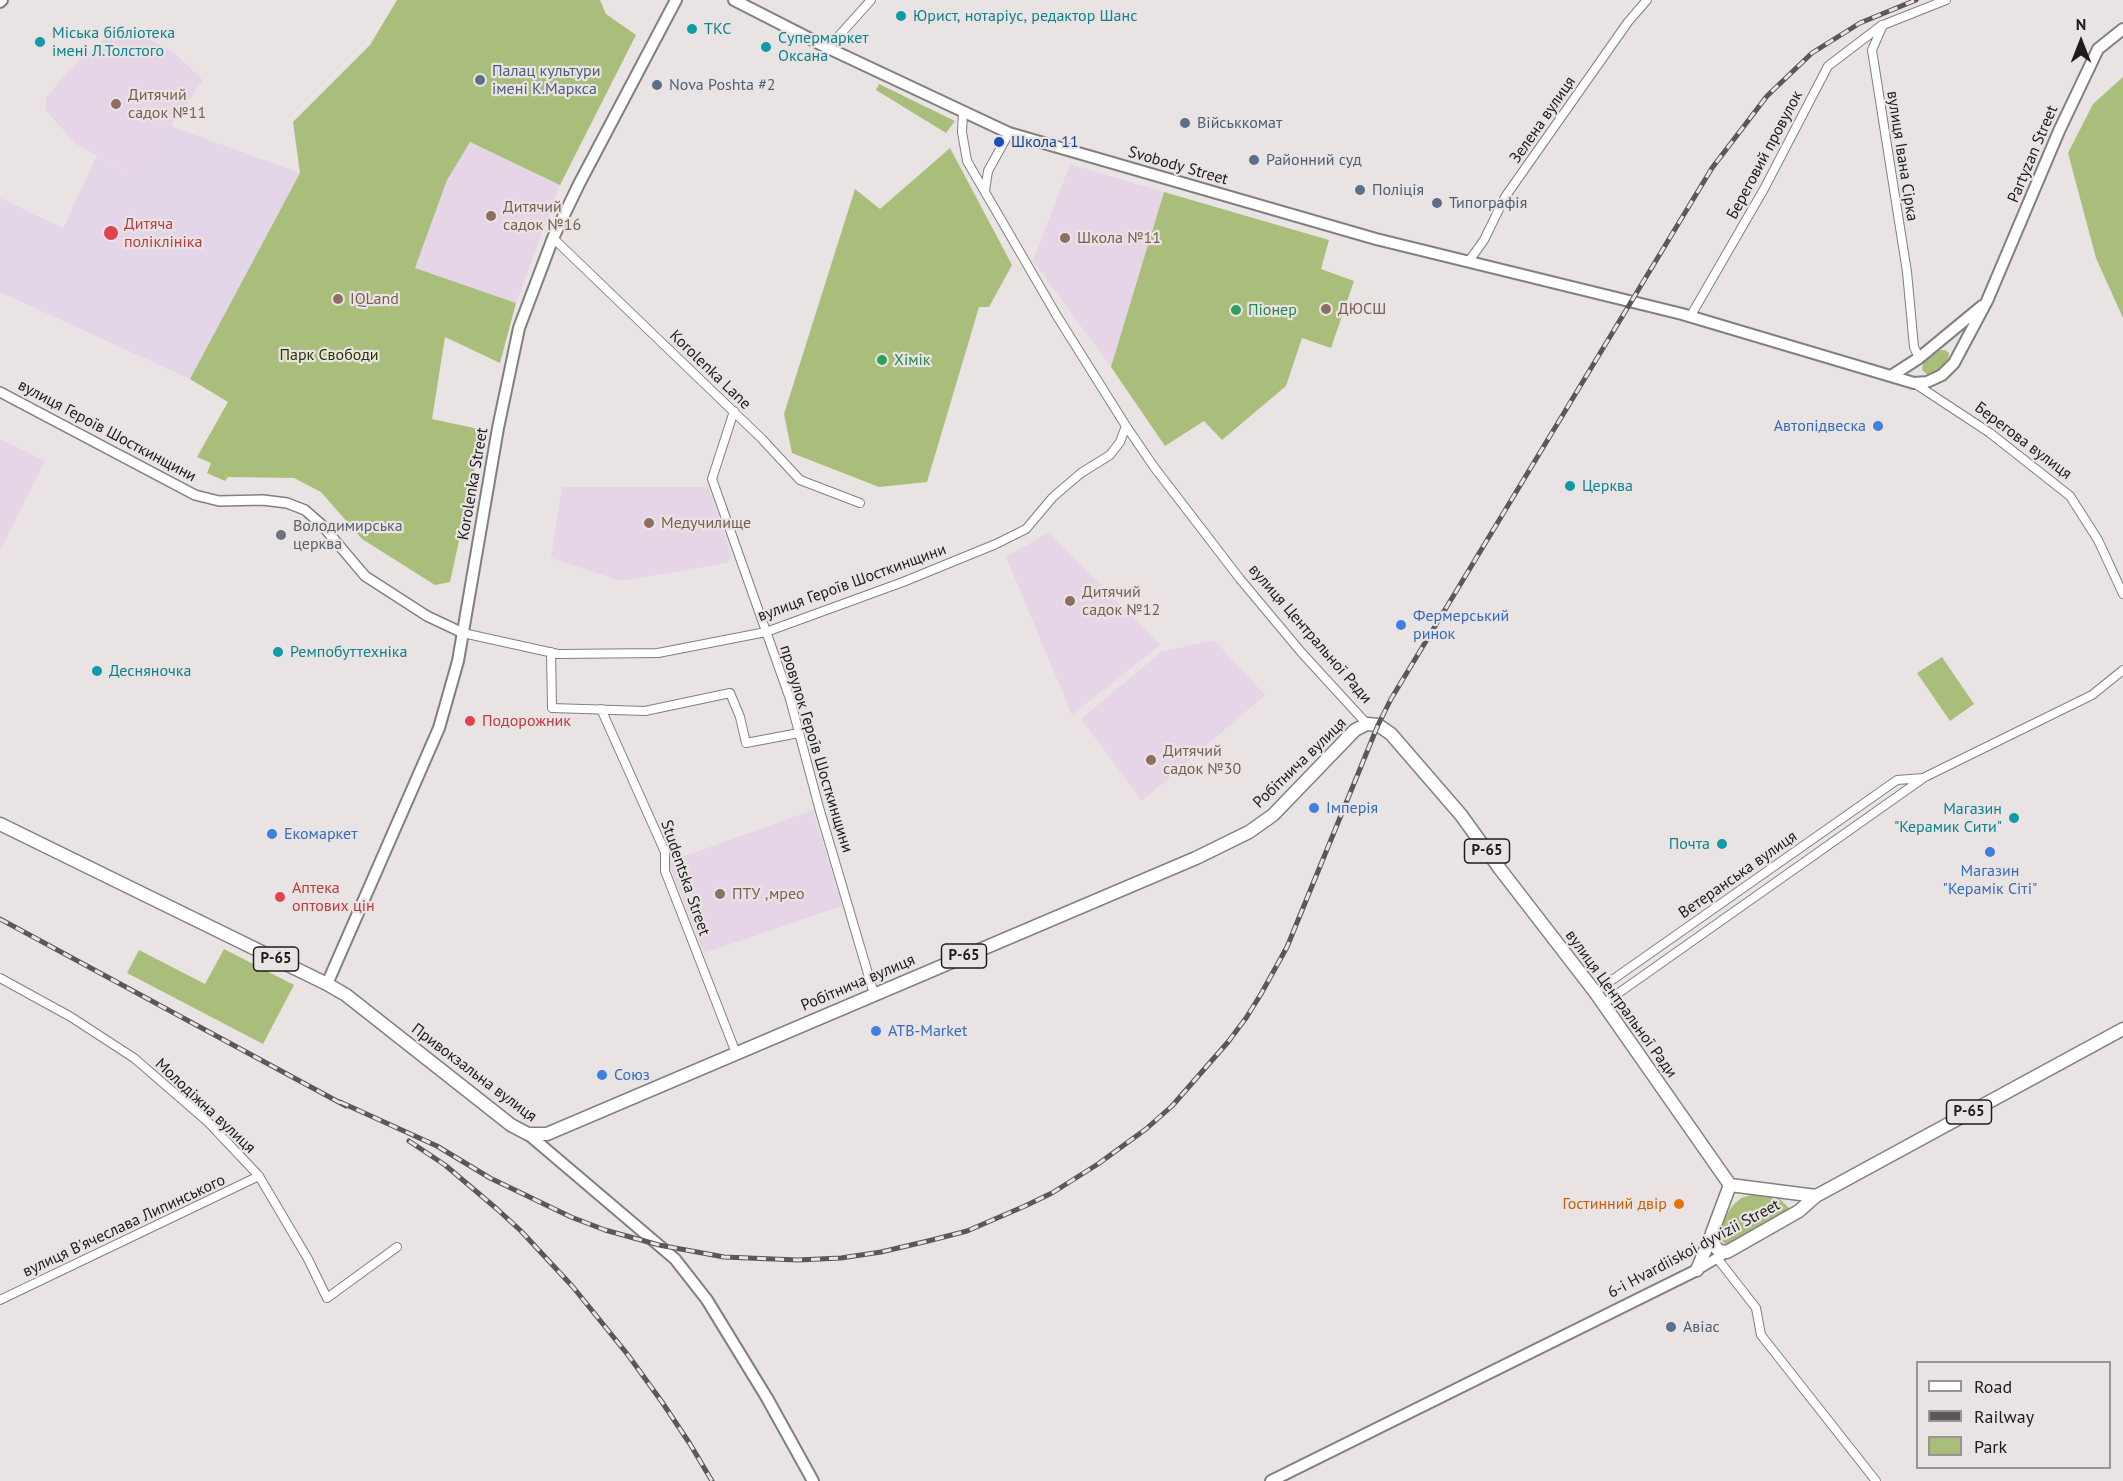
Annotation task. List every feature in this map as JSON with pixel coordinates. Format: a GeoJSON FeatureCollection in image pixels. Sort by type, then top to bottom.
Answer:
{"type":"FeatureCollection","features":[{"type":"Feature","properties":{"kind":"main road","name":"Korolenka Street"},"geometry":{"type":"LineString","coordinates":[[327,984],[439,728],[458,660],[502,402],[519,328],[553,238],[676,0]]}},
{"type":"Feature","properties":{"kind":"main road","name":"Svobody Street"},"geometry":{"type":"LineString","coordinates":[[734,0],[828,48],[1009,133],[1376,239],[1633,303]]}},
{"type":"Feature","properties":{"kind":"main road","name":"Partyzan Street"},"geometry":{"type":"LineString","coordinates":[[1954,363],[1987,301],[2059,131],[2098,49],[2123,29]]}},
{"type":"Feature","properties":{"kind":"main road"},"geometry":{"type":"LineString","coordinates":[[1891,376],[1935,346],[1987,301]]}},
{"type":"Feature","properties":{"kind":"main road","name":"Берегова вулиця"},"geometry":{"type":"LineString","coordinates":[[1633,303],[1690,317],[1914,383]]}},
{"type":"Feature","properties":{"kind":"main road"},"geometry":{"type":"LineString","coordinates":[[1919,358],[1914,368],[1914,383],[1927,382],[1942,375],[1954,363],[1952,352],[1946,346],[1935,346]]}},
{"type":"Feature","properties":{"kind":"main road","name":"вулиця Центральної Ради"},"geometry":{"type":"LineString","coordinates":[[1367,724],[1378,725],[1391,734],[1446,797],[1595,992],[1730,1185]]}},
{"type":"Feature","properties":{"kind":"main road","name":"Робітнича вулиця"},"geometry":{"type":"LineString","coordinates":[[528,1134],[547,1134],[1196,858],[1250,832],[1273,815],[1355,730],[1367,724]]}},
{"type":"Feature","properties":{"kind":"main road","name":"Привокзальна вулиця"},"geometry":{"type":"LineString","coordinates":[[0,824],[346,995],[511,1125],[528,1134],[675,1259],[707,1300],[767,1398],[813,1481]]}},
{"type":"Feature","properties":{"kind":"main road","name":"6-i Hvardiiskoi dyvizii Street"},"geometry":{"type":"LineString","coordinates":[[1722,1255],[1794,1213],[1816,1196],[2123,1029]]}},
{"type":"Feature","properties":{"kind":"main road"},"geometry":{"type":"LineString","coordinates":[[1697,1270],[1730,1185],[1816,1196]]}},
{"type":"Feature","properties":{"kind":"main road"},"geometry":{"type":"LineString","coordinates":[[1783,1192],[1794,1205],[1794,1213]]}},
{"type":"Feature","properties":{"kind":"main road"},"geometry":{"type":"LineString","coordinates":[[1712,1233],[1714,1245],[1722,1255]]}},
{"type":"Feature","properties":{"kind":"main road","name":"6-i Hvardiiskoi dyvizii Street"},"geometry":{"type":"LineString","coordinates":[[1271,1481],[1697,1270]]}},
{"type":"Feature","properties":{"kind":"street"},"geometry":{"type":"LineString","coordinates":[[828,48],[871,0]]}},
{"type":"Feature","properties":{"kind":"street","name":"Зелена вулиця"},"geometry":{"type":"LineString","coordinates":[[1469,261],[1484,240],[1505,197],[1628,22],[1647,0]]}},
{"type":"Feature","properties":{"kind":"street"},"geometry":{"type":"LineString","coordinates":[[1883,25],[1946,0]]}},
{"type":"Feature","properties":{"kind":"street","name":"Береговий провулок"},"geometry":{"type":"LineString","coordinates":[[1690,317],[1764,189],[1828,66],[1883,25]]}},
{"type":"Feature","properties":{"kind":"street","name":"вулиця Івана Сірка"},"geometry":{"type":"LineString","coordinates":[[1883,25],[1872,50],[1907,272],[1914,348],[1919,358]]}},
{"type":"Feature","properties":{"kind":"street","name":"вулиця Центральної Ради"},"geometry":{"type":"LineString","coordinates":[[963,112],[962,132],[967,160],[1015,247],[1126,426],[1154,467],[1240,579],[1301,652],[1367,724]]}},
{"type":"Feature","properties":{"kind":"street"},"geometry":{"type":"LineString","coordinates":[[985,191],[988,171],[1009,133]]}},
{"type":"Feature","properties":{"kind":"street","name":"Korolenka Lane"},"geometry":{"type":"LineString","coordinates":[[553,238],[734,411],[800,480],[860,503]]}},
{"type":"Feature","properties":{"kind":"street","name":"Берегова вулиця"},"geometry":{"type":"LineString","coordinates":[[1914,383],[1990,433],[2070,496],[2098,540],[2123,594]]}},
{"type":"Feature","properties":{"kind":"street","name":"вулиця Героїв Шосткинщини"},"geometry":{"type":"LineString","coordinates":[[0,392],[195,495],[219,501],[263,500],[287,503],[305,510],[322,525],[365,576],[427,616],[463,633],[551,652],[658,653],[766,632],[903,582],[996,544],[1026,529],[1053,497],[1081,473],[1110,455],[1120,442],[1126,426]]}},
{"type":"Feature","properties":{"kind":"street","name":"провулок Героїв Шосткинщини"},"geometry":{"type":"LineString","coordinates":[[734,411],[712,479],[790,699],[874,994]]}},
{"type":"Feature","properties":{"kind":"street"},"geometry":{"type":"LineString","coordinates":[[551,652],[552,708],[603,712],[645,711],[730,693],[740,717],[746,743],[799,733]]}},
{"type":"Feature","properties":{"kind":"street"},"geometry":{"type":"LineString","coordinates":[[1925,777],[2092,696],[2123,670]]}},
{"type":"Feature","properties":{"kind":"street","name":"Studentska Street"},"geometry":{"type":"LineString","coordinates":[[603,712],[665,852],[665,872],[736,1053]]}},
{"type":"Feature","properties":{"kind":"street","name":"Ветеранська вулиця"},"geometry":{"type":"LineString","coordinates":[[1595,992],[1897,780],[1925,777]]}},
{"type":"Feature","properties":{"kind":"street","name":"Ветеранська вулиця"},"geometry":{"type":"LineString","coordinates":[[1603,1004],[1925,777]]}},
{"type":"Feature","properties":{"kind":"street","name":"Молодіжна вулиця"},"geometry":{"type":"LineString","coordinates":[[0,978],[71,1017],[134,1058],[208,1122],[259,1176],[308,1260],[327,1298],[397,1247]]}},
{"type":"Feature","properties":{"kind":"street","name":"вулиця В'ячеслава Липинського"},"geometry":{"type":"LineString","coordinates":[[0,1300],[259,1176]]}},
{"type":"Feature","properties":{"kind":"street"},"geometry":{"type":"LineString","coordinates":[[1722,1255],[1756,1308],[1761,1335],[1876,1481]]}},
{"type":"Feature","properties":{"kind":"street","name":"6-i Hvardiiskoi dyvizii Street"},"geometry":{"type":"LineString","coordinates":[[1697,1270],[1722,1255]]}},
{"type":"Feature","properties":{"kind":"shaded area","name":"Дитячий садок №11"},"geometry":{"type":"Polygon","coordinates":[[[120,25],[172,51],[203,80],[135,177],[76,144],[46,111],[46,98],[66,73],[120,25]]]}},
{"type":"Feature","properties":{"kind":"shaded area"},"geometry":{"type":"Polygon","coordinates":[[[170,126],[300,173],[190,379],[0,292],[0,198],[63,228],[97,156],[135,177],[170,126]]]}},
{"type":"Feature","properties":{"kind":"shaded area","name":"Дитячий садок №16"},"geometry":{"type":"Polygon","coordinates":[[[469,142],[560,185],[516,303],[415,268],[447,180],[469,142]]]}},
{"type":"Feature","properties":{"kind":"shaded area"},"geometry":{"type":"Polygon","coordinates":[[[1070,164],[1164,192],[1111,367],[1033,261],[1070,164]]]}},
{"type":"Feature","properties":{"kind":"shaded area"},"geometry":{"type":"Polygon","coordinates":[[[0,439],[45,461],[0,551],[0,439]]]}},
{"type":"Feature","properties":{"kind":"shaded area"},"geometry":{"type":"Polygon","coordinates":[[[562,487],[708,487],[732,555],[727,563],[621,581],[551,558],[562,487]]]}},
{"type":"Feature","properties":{"kind":"shaded area","name":"Дитячий садок №12"},"geometry":{"type":"Polygon","coordinates":[[[1049,532],[1160,645],[1072,715],[1006,557],[1049,532]]]}},
{"type":"Feature","properties":{"kind":"shaded area","name":"Дитячий садок №30"},"geometry":{"type":"Polygon","coordinates":[[[1214,640],[1265,695],[1142,801],[1081,719],[1161,652],[1214,640]]]}},
{"type":"Feature","properties":{"kind":"shaded area"},"geometry":{"type":"Polygon","coordinates":[[[813,810],[842,906],[704,953],[668,862],[813,810]]]}},
{"type":"Feature","properties":{"kind":"green space","name":"Парк Свободи"},"geometry":{"type":"Polygon","coordinates":[[[397,0],[600,0],[606,14],[636,35],[560,185],[470,142],[447,180],[415,268],[516,303],[500,363],[445,337],[432,419],[483,430],[450,582],[435,585],[362,539],[321,492],[294,478],[228,477],[225,481],[207,473],[211,463],[197,457],[228,402],[190,379],[300,173],[293,122],[370,45],[397,0]]]}},
{"type":"Feature","properties":{"kind":"green space"},"geometry":{"type":"Polygon","coordinates":[[[2123,77],[2123,318],[2096,258],[2068,153],[2093,104],[2123,77]]]}},
{"type":"Feature","properties":{"kind":"green space"},"geometry":{"type":"Polygon","coordinates":[[[879,84],[955,121],[946,133],[876,90],[879,84]]]}},
{"type":"Feature","properties":{"kind":"green space","name":"Хімік"},"geometry":{"type":"Polygon","coordinates":[[[950,148],[1012,265],[989,307],[979,307],[927,482],[879,487],[792,453],[784,414],[855,189],[880,209],[950,148]]]}},
{"type":"Feature","properties":{"kind":"green space","name":"Піонер"},"geometry":{"type":"Polygon","coordinates":[[[1164,192],[1329,240],[1321,269],[1354,281],[1331,348],[1302,338],[1286,386],[1222,440],[1204,421],[1165,446],[1111,367],[1164,192]]]}},
{"type":"Feature","properties":{"kind":"green space"},"geometry":{"type":"Polygon","coordinates":[[[1940,350],[1949,353],[1948,363],[1937,373],[1928,375],[1922,370],[1923,363],[1940,350]]]}},
{"type":"Feature","properties":{"kind":"green space"},"geometry":{"type":"Polygon","coordinates":[[[1942,657],[1974,704],[1950,721],[1917,673],[1942,657]]]}},
{"type":"Feature","properties":{"kind":"green space"},"geometry":{"type":"Polygon","coordinates":[[[224,949],[294,985],[263,1044],[127,973],[139,950],[205,984],[224,949]]]}},
{"type":"Feature","properties":{"kind":"green space"},"geometry":{"type":"Polygon","coordinates":[[[1754,1194],[1770,1195],[1780,1199],[1790,1209],[1789,1213],[1729,1245],[1725,1244],[1721,1240],[1721,1232],[1725,1218],[1732,1206],[1741,1198],[1754,1194]]]}},
{"type":"Feature","properties":{"kind":"railway"},"geometry":{"type":"LineString","coordinates":[[340,1102],[437,1146],[490,1178],[571,1217],[605,1230],[659,1245],[724,1257],[798,1260],[841,1258],[928,1241],[967,1231],[1025,1206],[1052,1193],[1098,1164],[1146,1129],[1172,1106],[1228,1042],[1261,994],[1287,947],[1378,725],[1391,699],[1712,168],[1767,96],[1812,53],[1860,23],[1916,0]]}},
{"type":"Feature","properties":{"kind":"railway"},"geometry":{"type":"LineString","coordinates":[[0,919],[346,1106]]}},
{"type":"Feature","properties":{"kind":"railway"},"geometry":{"type":"LineString","coordinates":[[409,1141],[445,1165],[497,1209],[521,1231],[573,1287],[628,1355],[662,1402],[712,1481]]}},
{"type":"Feature","properties":{"kind":"place","name":"Юрист, нотаріус, редактор Шанс"},"geometry":{"type":"Point","coordinates":[901,16]}},
{"type":"Feature","properties":{"kind":"place","name":"ТКС"},"geometry":{"type":"Point","coordinates":[692,29]}},
{"type":"Feature","properties":{"kind":"place","name":"Міська бібліотека імені Л.Толстого"},"geometry":{"type":"Point","coordinates":[40,42]}},
{"type":"Feature","properties":{"kind":"place","name":"Супермаркет Оксана"},"geometry":{"type":"Point","coordinates":[766,47]}},
{"type":"Feature","properties":{"kind":"place","name":"Палац культури імені К.Маркса"},"geometry":{"type":"Point","coordinates":[480,80]}},
{"type":"Feature","properties":{"kind":"place","name":"Nova Poshta #2"},"geometry":{"type":"Point","coordinates":[657,85]}},
{"type":"Feature","properties":{"kind":"place","name":"Дитячий садок №11"},"geometry":{"type":"Point","coordinates":[116,104]}},
{"type":"Feature","properties":{"kind":"place","name":"Військкомат"},"geometry":{"type":"Point","coordinates":[1185,123]}},
{"type":"Feature","properties":{"kind":"place","name":"Школа 11"},"geometry":{"type":"Point","coordinates":[999,142]}},
{"type":"Feature","properties":{"kind":"place","name":"Районний суд"},"geometry":{"type":"Point","coordinates":[1254,160]}},
{"type":"Feature","properties":{"kind":"place","name":"Поліція"},"geometry":{"type":"Point","coordinates":[1360,190]}},
{"type":"Feature","properties":{"kind":"place","name":"Типографія"},"geometry":{"type":"Point","coordinates":[1437,203]}},
{"type":"Feature","properties":{"kind":"place","name":"Дитячий садок №16"},"geometry":{"type":"Point","coordinates":[491,216]}},
{"type":"Feature","properties":{"kind":"place","name":"Дитяча поліклініка"},"geometry":{"type":"Point","coordinates":[111,233]}},
{"type":"Feature","properties":{"kind":"place","name":"Школа №11"},"geometry":{"type":"Point","coordinates":[1065,238]}},
{"type":"Feature","properties":{"kind":"place","name":"IQLand"},"geometry":{"type":"Point","coordinates":[338,299]}},
{"type":"Feature","properties":{"kind":"place","name":"ДЮСШ"},"geometry":{"type":"Point","coordinates":[1326,309]}},
{"type":"Feature","properties":{"kind":"place","name":"Піонер"},"geometry":{"type":"Point","coordinates":[1236,310]}},
{"type":"Feature","properties":{"kind":"place","name":"Хімік"},"geometry":{"type":"Point","coordinates":[882,360]}},
{"type":"Feature","properties":{"kind":"place","name":"Автопідвеска"},"geometry":{"type":"Point","coordinates":[1878,426]}},
{"type":"Feature","properties":{"kind":"place","name":"Церква"},"geometry":{"type":"Point","coordinates":[1570,486]}},
{"type":"Feature","properties":{"kind":"place","name":"Медучилище"},"geometry":{"type":"Point","coordinates":[649,523]}},
{"type":"Feature","properties":{"kind":"place","name":"Володимирська церква"},"geometry":{"type":"Point","coordinates":[281,535]}},
{"type":"Feature","properties":{"kind":"place","name":"Дитячий садок №12"},"geometry":{"type":"Point","coordinates":[1070,601]}},
{"type":"Feature","properties":{"kind":"place","name":"Фермерський ринок"},"geometry":{"type":"Point","coordinates":[1401,625]}},
{"type":"Feature","properties":{"kind":"place","name":"Ремпобуттехніка"},"geometry":{"type":"Point","coordinates":[278,652]}},
{"type":"Feature","properties":{"kind":"place","name":"Десняночка"},"geometry":{"type":"Point","coordinates":[97,671]}},
{"type":"Feature","properties":{"kind":"place","name":"Подорожник"},"geometry":{"type":"Point","coordinates":[470,721]}},
{"type":"Feature","properties":{"kind":"place","name":"Дитячий садок №30"},"geometry":{"type":"Point","coordinates":[1151,760]}},
{"type":"Feature","properties":{"kind":"place","name":"Імперія"},"geometry":{"type":"Point","coordinates":[1314,808]}},
{"type":"Feature","properties":{"kind":"place","name":"Магазин \"Керамик Сити\""},"geometry":{"type":"Point","coordinates":[2014,818]}},
{"type":"Feature","properties":{"kind":"place","name":"Екомаркет"},"geometry":{"type":"Point","coordinates":[272,834]}},
{"type":"Feature","properties":{"kind":"place","name":"Почта"},"geometry":{"type":"Point","coordinates":[1722,844]}},
{"type":"Feature","properties":{"kind":"place","name":"Магазин \"Керамік Сіті\""},"geometry":{"type":"Point","coordinates":[1990,852]}},
{"type":"Feature","properties":{"kind":"place","name":"ПТУ ,мрео"},"geometry":{"type":"Point","coordinates":[720,894]}},
{"type":"Feature","properties":{"kind":"place","name":"Аптека оптових цін"},"geometry":{"type":"Point","coordinates":[280,897]}},
{"type":"Feature","properties":{"kind":"place","name":"ATB-Market"},"geometry":{"type":"Point","coordinates":[876,1031]}},
{"type":"Feature","properties":{"kind":"place","name":"Союз"},"geometry":{"type":"Point","coordinates":[602,1075]}},
{"type":"Feature","properties":{"kind":"place","name":"Гостинний двір"},"geometry":{"type":"Point","coordinates":[1679,1204]}},
{"type":"Feature","properties":{"kind":"place","name":"Авіас"},"geometry":{"type":"Point","coordinates":[1671,1327]}}]}
